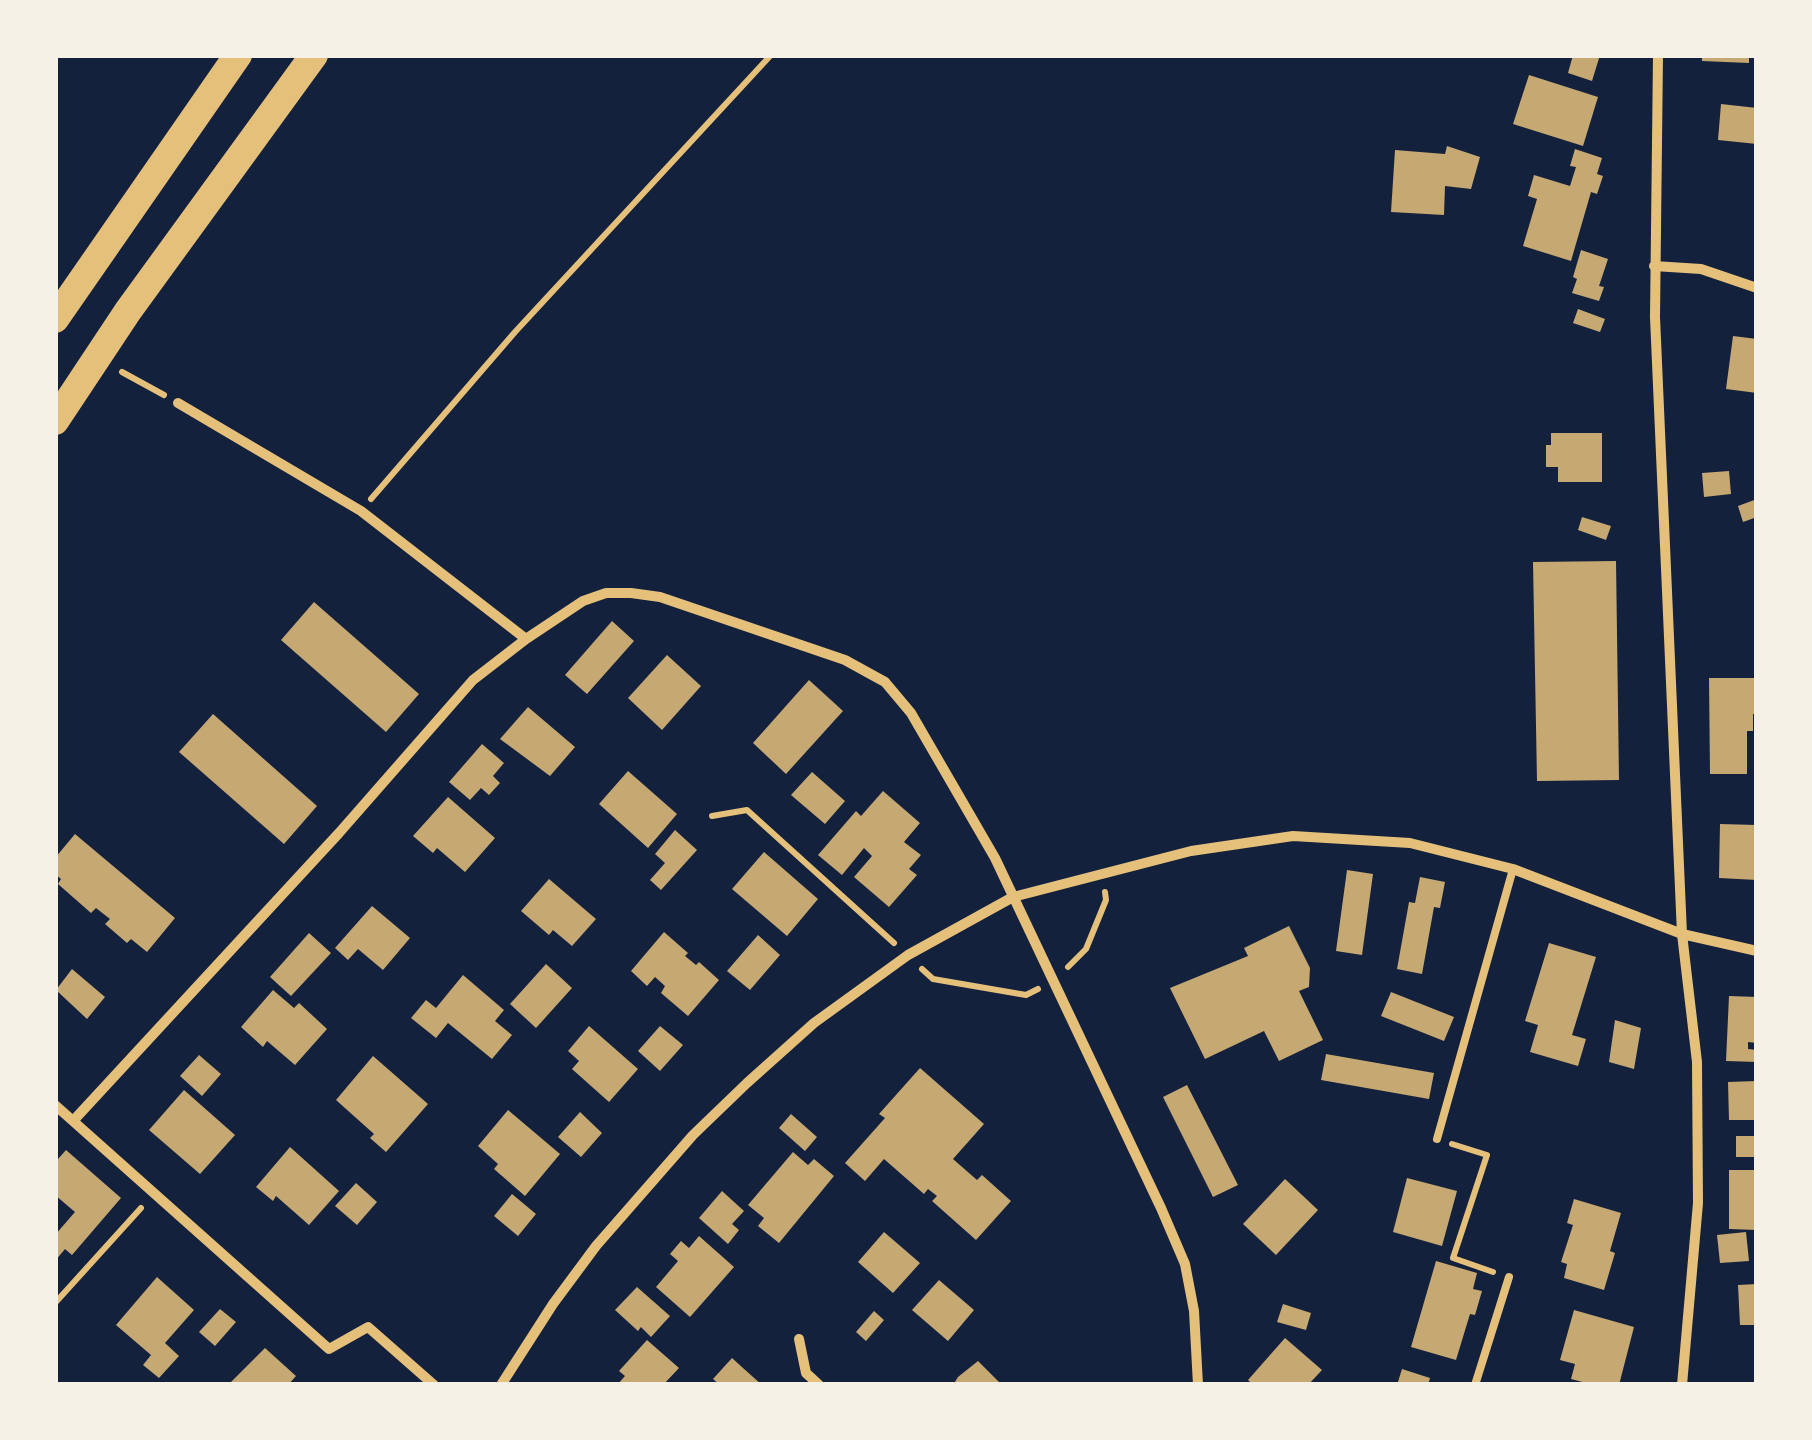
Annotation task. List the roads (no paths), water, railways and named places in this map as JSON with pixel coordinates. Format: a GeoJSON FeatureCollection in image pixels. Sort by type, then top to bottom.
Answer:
{"type":"FeatureCollection","features":[{"type":"Feature","properties":{"kind":"highway"},"geometry":{"type":"LineString","coordinates":[[55,319],[238,55]]}},
{"type":"Feature","properties":{"kind":"highway"},"geometry":{"type":"LineString","coordinates":[[58,416],[128,311],[314,55]]}},
{"type":"Feature","properties":{"kind":"street"},"geometry":{"type":"LineString","coordinates":[[1658,55],[1654,266],[1682,934],[1697,1062],[1698,1203],[1682,1385]]}},
{"type":"Feature","properties":{"kind":"street"},"geometry":{"type":"LineString","coordinates":[[1654,266],[1701,269],[1757,288]]}},
{"type":"Feature","properties":{"kind":"street"},"geometry":{"type":"LineString","coordinates":[[178,403],[361,511],[526,639]]}},
{"type":"Feature","properties":{"kind":"street"},"geometry":{"type":"LineString","coordinates":[[73,1121],[339,833],[474,680],[583,600],[606,593],[660,597],[846,660],[885,682],[911,713],[996,858],[1185,1264],[1194,1311],[1198,1385]]}},
{"type":"Feature","properties":{"kind":"street"},"geometry":{"type":"LineString","coordinates":[[500,1385],[596,1246],[693,1134],[814,1023],[908,955],[1013,897],[1191,851],[1293,836],[1410,843],[1513,868],[1682,934],[1757,951]]}},
{"type":"Feature","properties":{"kind":"street"},"geometry":{"type":"LineString","coordinates":[[55,1106],[329,1349],[368,1328],[434,1385]]}},
{"type":"Feature","properties":{"kind":"street"},"geometry":{"type":"LineString","coordinates":[[799,1339],[806,1374],[819,1385]]}},
{"type":"Feature","properties":{"kind":"lane"},"geometry":{"type":"LineString","coordinates":[[1437,1140],[1513,868]]}},
{"type":"Feature","properties":{"kind":"lane"},"geometry":{"type":"LineString","coordinates":[[1475,1385],[1509,1277]]}}]}
